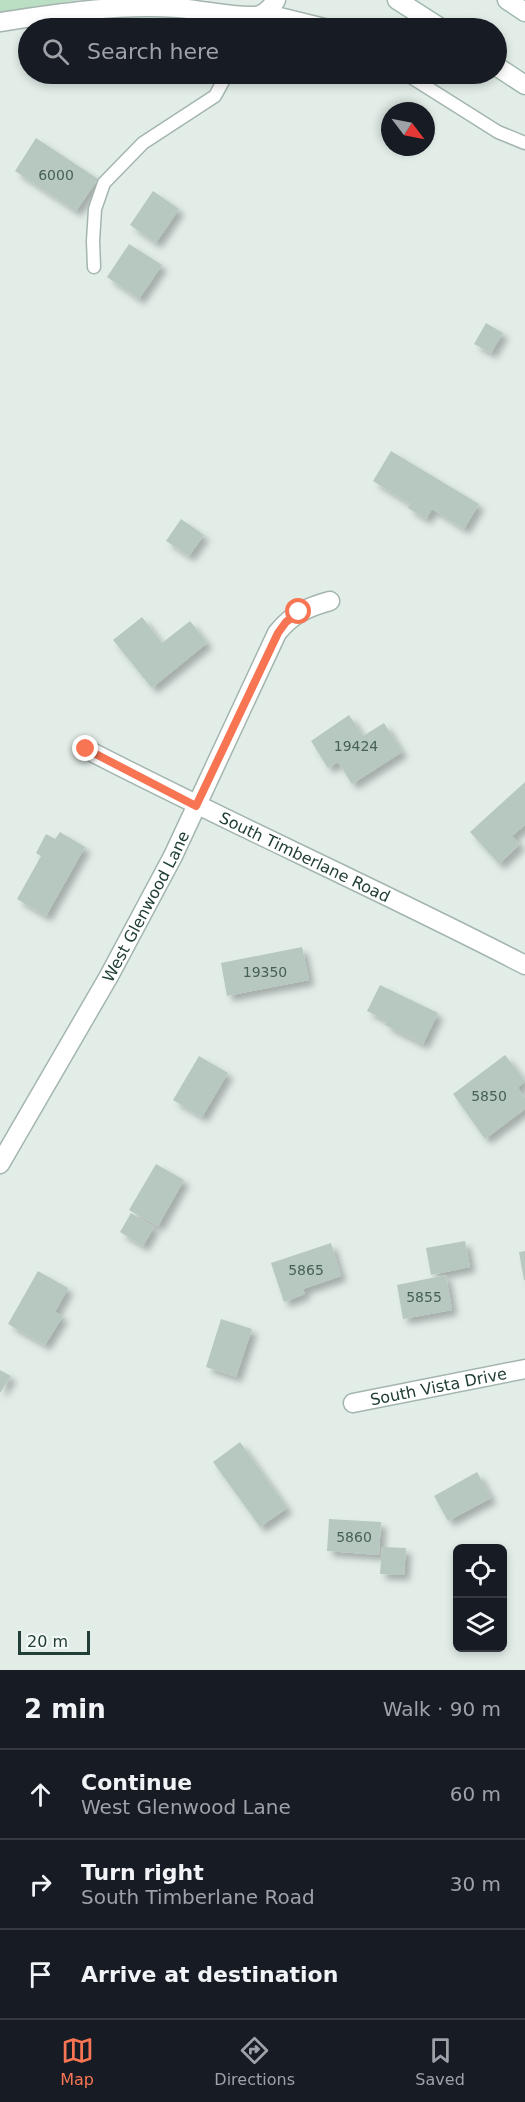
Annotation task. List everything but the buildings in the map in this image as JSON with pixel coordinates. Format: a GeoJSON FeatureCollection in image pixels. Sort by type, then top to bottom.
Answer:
{"type":"FeatureCollection","features":[{"type":"Feature","properties":{"kind":"street"},"geometry":{"type":"LineString","coordinates":[[397,0],[425,18]]}},
{"type":"Feature","properties":{"kind":"street"},"geometry":{"type":"LineString","coordinates":[[507,0],[525,12]]}},
{"type":"Feature","properties":{"kind":"street"},"geometry":{"type":"LineString","coordinates":[[31,18],[102,9],[140,7],[262,14]]}},
{"type":"Feature","properties":{"kind":"street"},"geometry":{"type":"LineString","coordinates":[[0,22],[18,20]]}},
{"type":"Feature","properties":{"kind":"street"},"geometry":{"type":"LineString","coordinates":[[507,73],[525,85]]}},
{"type":"Feature","properties":{"kind":"street","name":"West Glenwood Lane"},"geometry":{"type":"LineString","coordinates":[[0,1164],[109,976],[173,856],[278,633],[286,622],[299,612],[330,601]]}},
{"type":"Feature","properties":{"kind":"street","name":"South Timberlane Road"},"geometry":{"type":"LineString","coordinates":[[86,749],[196,806],[443,923],[525,965]]}},
{"type":"Feature","properties":{"kind":"street","name":"South Vista Drive"},"geometry":{"type":"LineString","coordinates":[[353,1403],[525,1369]]}},
{"type":"Feature","properties":{"kind":"lane"},"geometry":{"type":"LineString","coordinates":[[262,14],[285,18]]}},
{"type":"Feature","properties":{"kind":"lane"},"geometry":{"type":"LineString","coordinates":[[94,267],[95,209],[104,183],[143,143],[215,96],[222,84]]}},
{"type":"Feature","properties":{"kind":"lane"},"geometry":{"type":"LineString","coordinates":[[422,84],[498,132],[525,143]]}},
{"type":"Feature","properties":{"kind":"green space"},"geometry":{"type":"Polygon","coordinates":[[[0,0],[78,0],[0,12],[0,0]]]}},
{"type":"Feature","properties":{"kind":"route"},"geometry":{"type":"LineString","coordinates":[[86,749],[196,806],[278,633],[286,622],[299,612]]}}]}
